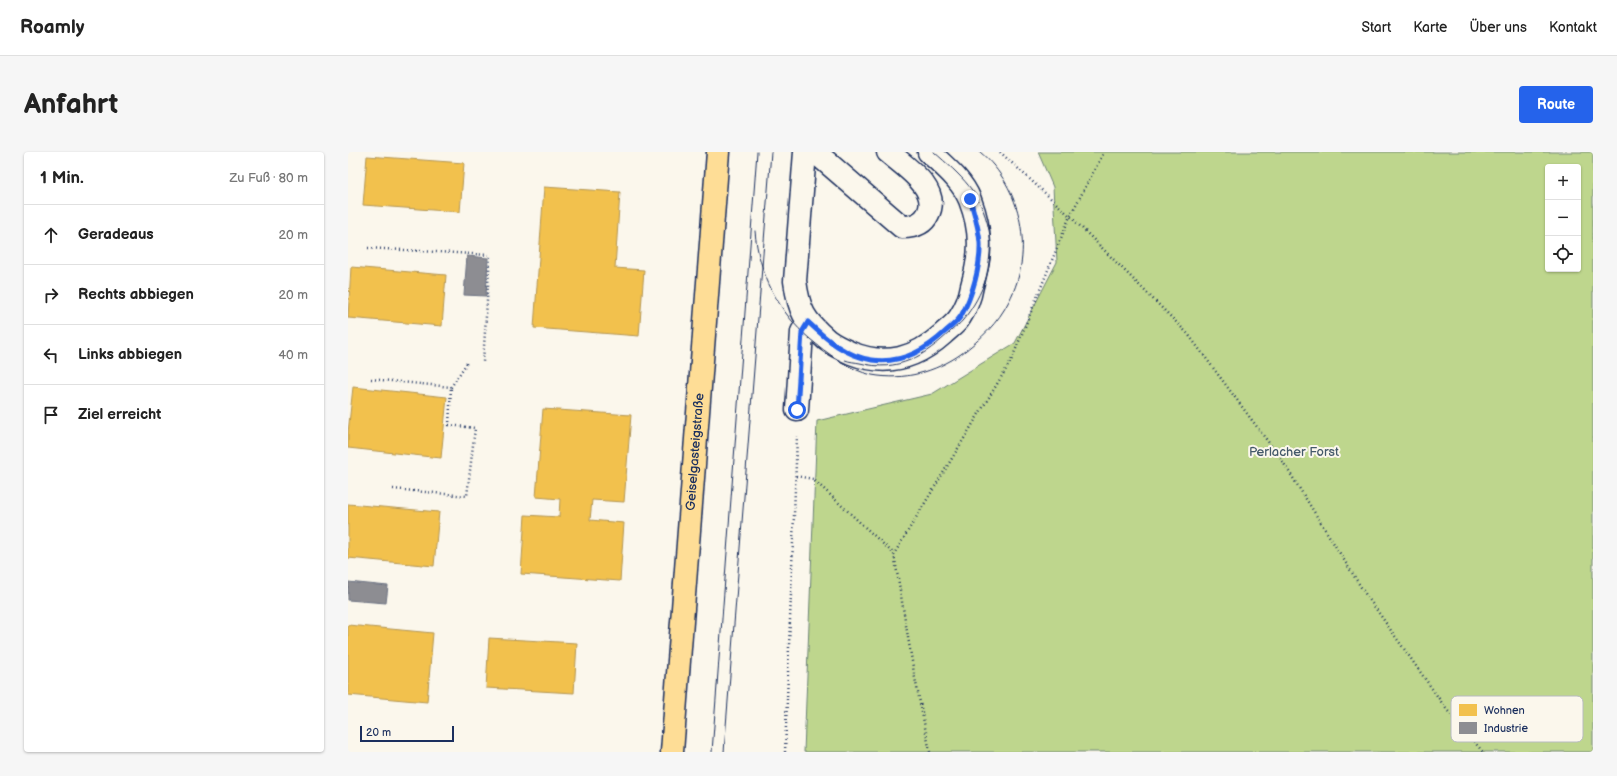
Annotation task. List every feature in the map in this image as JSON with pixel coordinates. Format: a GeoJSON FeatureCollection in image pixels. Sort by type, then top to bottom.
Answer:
{"type":"FeatureCollection","features":[{"type":"Feature","properties":{"kind":"main road","name":"Geiselgasteigstraße"},"geometry":{"type":"LineString","coordinates":[[672,752],[718,152]]}},
{"type":"Feature","properties":{"kind":"lane"},"geometry":{"type":"LineString","coordinates":[[805,152],[795,280],[801,311],[808,322],[835,346],[860,357],[872,360],[889,361],[918,352],[934,342],[960,318],[967,303],[976,273],[980,244],[970,199],[957,178],[929,152]]}},
{"type":"Feature","properties":{"kind":"lane"},"geometry":{"type":"LineString","coordinates":[[815,152],[902,226],[911,227],[920,224],[927,218],[931,210],[932,200],[928,190],[919,179],[888,152]]}},
{"type":"Feature","properties":{"kind":"lane"},"geometry":{"type":"LineString","coordinates":[[797,410],[802,332],[808,322]]}},
{"type":"Feature","properties":{"kind":"path"},"geometry":{"type":"LineString","coordinates":[[1000,152],[1070,216],[1188,334],[1282,462],[1364,592],[1451,715]]}},
{"type":"Feature","properties":{"kind":"path"},"geometry":{"type":"LineString","coordinates":[[894,554],[1011,362],[1070,216],[1104,152]]}},
{"type":"Feature","properties":{"kind":"path"},"geometry":{"type":"LineString","coordinates":[[368,248],[490,255],[483,362]]}},
{"type":"Feature","properties":{"kind":"path"},"geometry":{"type":"LineString","coordinates":[[393,489],[467,496],[475,428],[449,425],[451,387],[468,361]]}},
{"type":"Feature","properties":{"kind":"path"},"geometry":{"type":"LineString","coordinates":[[371,379],[451,387]]}},
{"type":"Feature","properties":{"kind":"path"},"geometry":{"type":"LineString","coordinates":[[785,752],[796,476],[797,410]]}},
{"type":"Feature","properties":{"kind":"path"},"geometry":{"type":"LineString","coordinates":[[796,476],[813,479],[894,554],[914,673],[930,752]]}},
{"type":"Feature","properties":{"kind":"path"},"geometry":{"type":"LineString","coordinates":[[1474,742],[1483,752]]}},
{"type":"Feature","properties":{"kind":"green space","name":"Perlacher Forst"},"geometry":{"type":"Polygon","coordinates":[[[1038,152],[1593,152],[1593,752],[804,752],[817,421],[932,394],[1015,343],[1057,262],[1053,187],[1038,152]]]}},
{"type":"Feature","properties":{"kind":"building: Wohnen"},"geometry":{"type":"Polygon","coordinates":[[[367,156],[464,163],[460,212],[363,205],[367,156]]]}},
{"type":"Feature","properties":{"kind":"building: Wohnen"},"geometry":{"type":"Polygon","coordinates":[[[544,187],[620,192],[615,268],[644,270],[639,336],[534,328],[544,187]]]}},
{"type":"Feature","properties":{"kind":"building: Wohnen"},"geometry":{"type":"Polygon","coordinates":[[[351,267],[446,275],[442,326],[348,318],[351,267]]]}},
{"type":"Feature","properties":{"kind":"building: Wohnen"},"geometry":{"type":"Polygon","coordinates":[[[353,387],[447,397],[441,458],[348,448],[348,433],[353,387]]]}},
{"type":"Feature","properties":{"kind":"building: Wohnen"},"geometry":{"type":"Polygon","coordinates":[[[543,409],[631,415],[624,502],[592,500],[590,520],[624,523],[620,581],[521,574],[525,515],[559,517],[560,499],[536,497],[543,409]]]}},
{"type":"Feature","properties":{"kind":"building: Wohnen"},"geometry":{"type":"Polygon","coordinates":[[[348,504],[439,512],[434,566],[348,558],[348,504]]]}},
{"type":"Feature","properties":{"kind":"building: Wohnen"},"geometry":{"type":"Polygon","coordinates":[[[348,625],[433,633],[427,702],[348,695],[348,625]]]}},
{"type":"Feature","properties":{"kind":"building: Wohnen"},"geometry":{"type":"Polygon","coordinates":[[[489,638],[577,643],[574,693],[486,688],[489,638]]]}},
{"type":"Feature","properties":{"kind":"building: Industrie"},"geometry":{"type":"Polygon","coordinates":[[[467,256],[488,258],[486,296],[464,295],[467,256]]]}},
{"type":"Feature","properties":{"kind":"building: Industrie"},"geometry":{"type":"Polygon","coordinates":[[[348,582],[388,586],[386,603],[348,600],[348,582]]]}},
{"type":"Feature","properties":{"kind":"tram line"},"geometry":{"type":"LineString","coordinates":[[712,752],[757,152]]}},
{"type":"Feature","properties":{"kind":"tram line"},"geometry":{"type":"LineString","coordinates":[[724,752],[771,152]]}},
{"type":"Feature","properties":{"kind":"tram line"},"geometry":{"type":"LineString","coordinates":[[845,360],[874,366],[887,366],[899,364],[921,355],[932,348],[962,321],[982,289],[989,266],[991,242],[989,230],[981,205],[969,186],[934,152]]}},
{"type":"Feature","properties":{"kind":"tram line"},"geometry":{"type":"LineString","coordinates":[[755,231],[760,262],[772,291],[789,317],[810,339],[831,355],[863,373],[884,377],[919,374],[941,366],[961,354],[988,330],[1005,309],[1017,282],[1021,262],[1022,242],[1020,221],[1006,183],[994,166],[980,152]]}},
{"type":"Feature","properties":{"kind":"route"},"geometry":{"type":"LineString","coordinates":[[797,410],[802,332],[808,322],[835,346],[860,357],[872,360],[889,361],[918,352],[934,342],[960,318],[972,289],[979,259],[980,244],[976,218],[970,199]]}}]}
